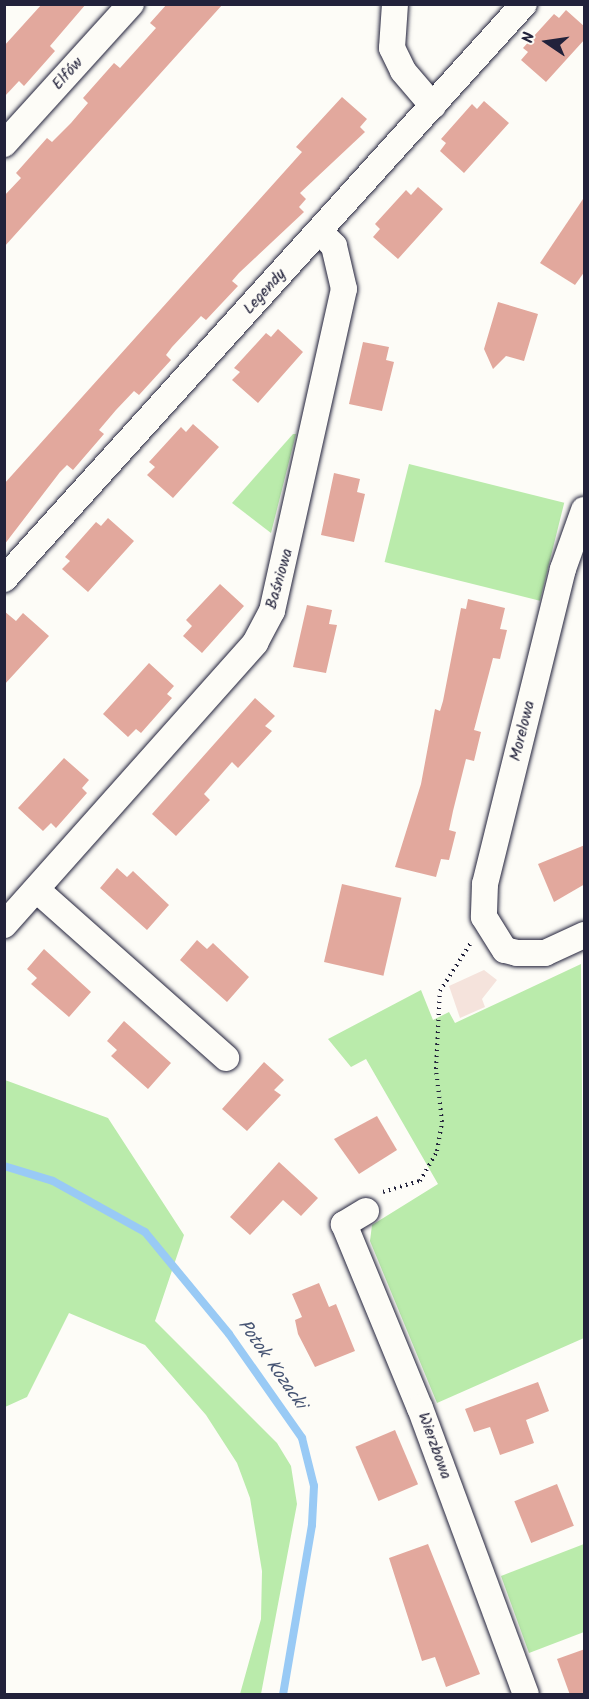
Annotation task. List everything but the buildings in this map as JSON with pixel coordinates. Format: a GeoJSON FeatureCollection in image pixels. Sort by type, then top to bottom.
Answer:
{"type":"FeatureCollection","features":[{"type":"Feature","properties":{"kind":"street","name":"Elfów"},"geometry":{"type":"LineString","coordinates":[[4,144],[131,4]]}},
{"type":"Feature","properties":{"kind":"street"},"geometry":{"type":"LineString","coordinates":[[394,4],[392,48],[403,71],[434,106]]}},
{"type":"Feature","properties":{"kind":"street","name":"Legendy"},"geometry":{"type":"LineString","coordinates":[[4,579],[524,4]]}},
{"type":"Feature","properties":{"kind":"street","name":"Baśniowa"},"geometry":{"type":"LineString","coordinates":[[4,925],[255,642],[273,611],[344,289],[338,256],[320,232]]}},
{"type":"Feature","properties":{"kind":"street","name":"Morelowa"},"geometry":{"type":"LineString","coordinates":[[499,941],[484,916],[484,884],[563,569],[585,510]]}},
{"type":"Feature","properties":{"kind":"street"},"geometry":{"type":"LineString","coordinates":[[37,890],[226,1058]]}},
{"type":"Feature","properties":{"kind":"street"},"geometry":{"type":"LineString","coordinates":[[499,941],[545,953],[585,935]]}},
{"type":"Feature","properties":{"kind":"street","name":"Wierzbowa"},"geometry":{"type":"LineString","coordinates":[[366,1211],[344,1224],[420,1408],[526,1695]]}},
{"type":"Feature","properties":{"kind":"path"},"geometry":{"type":"LineString","coordinates":[[393,1186],[420,1181],[437,1151],[442,1122],[436,1069],[440,991],[472,940],[499,941]]}},
{"type":"Feature","properties":{"kind":"shaded area"},"geometry":{"type":"Polygon","coordinates":[[[484,970],[497,980],[482,999],[485,1007],[460,1018],[449,986],[484,970]]]}},
{"type":"Feature","properties":{"kind":"green space"},"geometry":{"type":"Polygon","coordinates":[[[293,434],[296,434],[271,533],[232,503],[293,434]]]}},
{"type":"Feature","properties":{"kind":"green space"},"geometry":{"type":"Polygon","coordinates":[[[409,464],[564,503],[540,601],[385,562],[409,464]]]}},
{"type":"Feature","properties":{"kind":"green space"},"geometry":{"type":"Polygon","coordinates":[[[581,964],[584,1338],[437,1403],[370,1241],[372,1225],[438,1184],[366,1059],[351,1067],[328,1039],[421,990],[433,1020],[449,1012],[455,1023],[581,964]]]}},
{"type":"Feature","properties":{"kind":"green space"},"geometry":{"type":"Polygon","coordinates":[[[5,1080],[108,1118],[184,1235],[155,1321],[277,1443],[291,1466],[297,1504],[261,1694],[240,1694],[261,1619],[262,1571],[250,1498],[237,1463],[206,1415],[145,1345],[69,1313],[27,1397],[5,1407],[5,1080]]]}},
{"type":"Feature","properties":{"kind":"green space"},"geometry":{"type":"Polygon","coordinates":[[[584,1544],[584,1632],[529,1653],[501,1576],[584,1544]]]}},
{"type":"Feature","properties":{"kind":"waterway","name":"Potok Kozacki"},"geometry":{"type":"LineString","coordinates":[[4,1166],[53,1181],[145,1232],[229,1334],[302,1438],[314,1486],[312,1525],[283,1694]]}}]}
